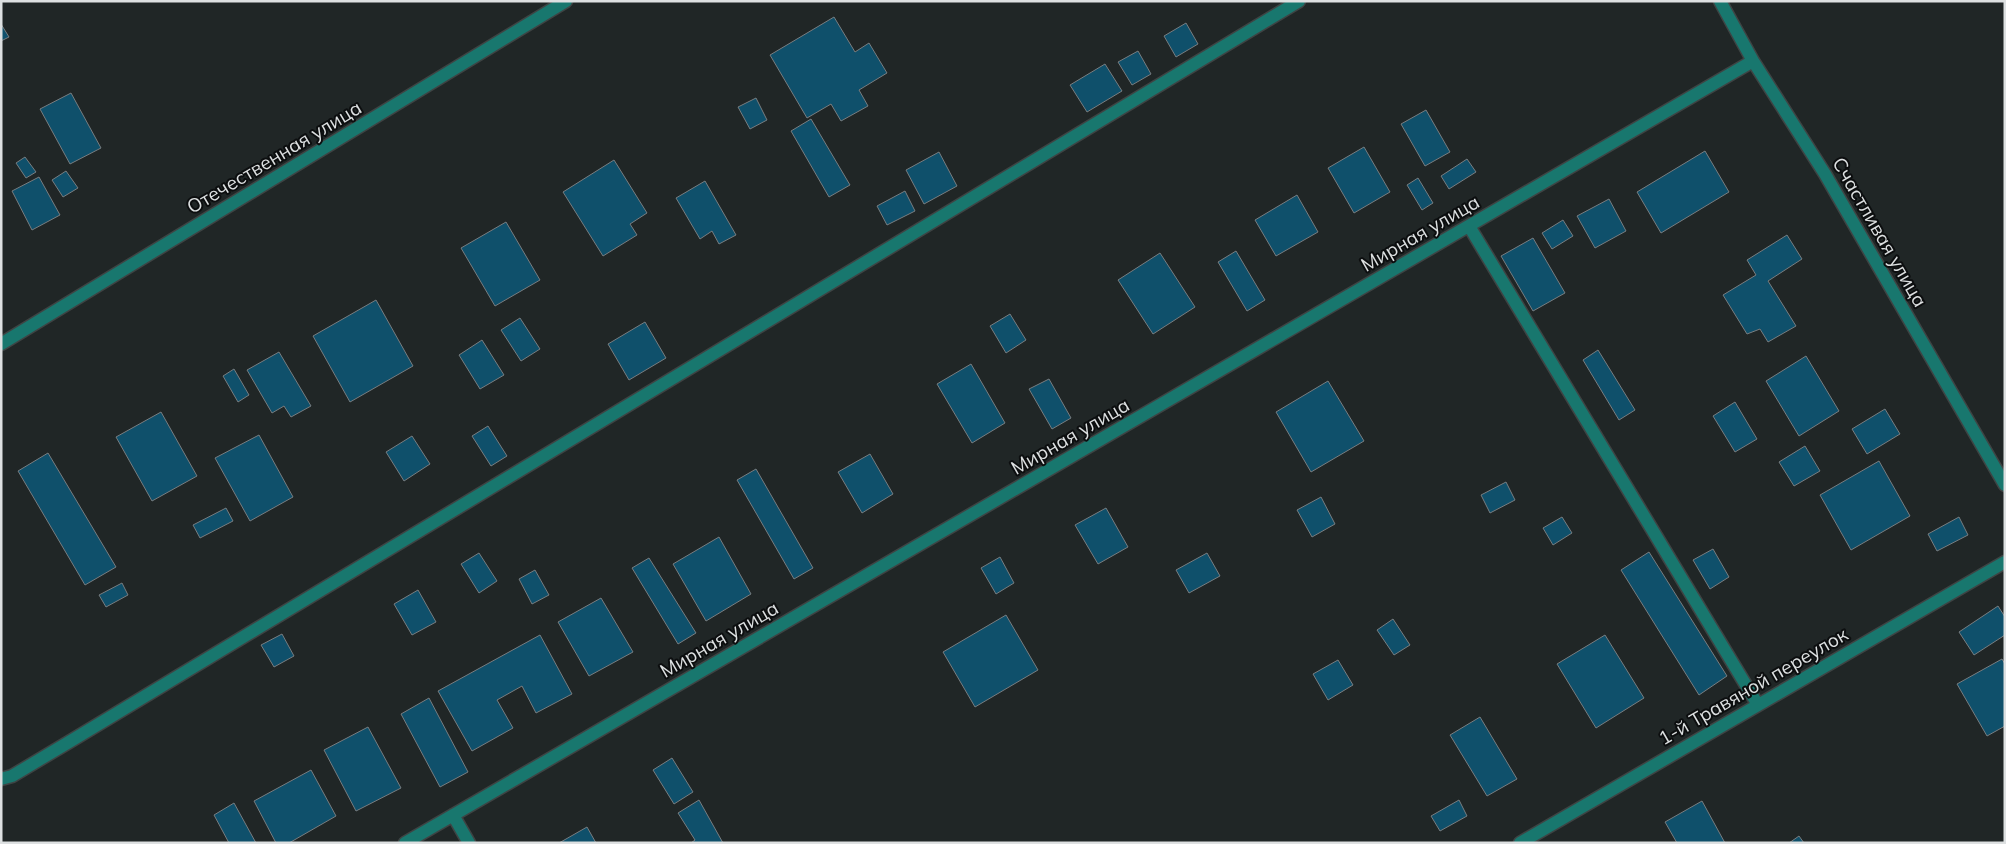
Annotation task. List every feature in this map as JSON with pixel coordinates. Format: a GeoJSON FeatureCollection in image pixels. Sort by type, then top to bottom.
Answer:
{"type":"FeatureCollection","features":[{"type":"Feature","properties":{"kind":"street","name":"Отечественная улица"},"geometry":{"type":"LineString","coordinates":[[1,344],[566,1]]}},
{"type":"Feature","properties":{"kind":"street"},"geometry":{"type":"LineString","coordinates":[[1,778],[12,776],[1300,1]]}},
{"type":"Feature","properties":{"kind":"street","name":"Счастливая улица"},"geometry":{"type":"LineString","coordinates":[[1720,1],[1753,61],[1825,174],[2005,485]]}},
{"type":"Feature","properties":{"kind":"street","name":"Мирная улица"},"geometry":{"type":"LineString","coordinates":[[405,843],[1753,61]]}},
{"type":"Feature","properties":{"kind":"street"},"geometry":{"type":"LineString","coordinates":[[1469,226],[1758,705]]}},
{"type":"Feature","properties":{"kind":"street","name":"1-й Травяной переулок"},"geometry":{"type":"LineString","coordinates":[[1520,843],[2005,562]]}},
{"type":"Feature","properties":{"kind":"street"},"geometry":{"type":"LineString","coordinates":[[452,815],[469,843]]}},
{"type":"Feature","properties":{"kind":"building"},"geometry":{"type":"Polygon","coordinates":[[[834,17],[855,52],[869,43],[887,73],[859,90],[868,106],[841,121],[831,104],[807,118],[770,55],[834,17]]]}},
{"type":"Feature","properties":{"kind":"building"},"geometry":{"type":"Polygon","coordinates":[[[1186,23],[1198,44],[1176,57],[1164,36],[1186,23]]]}},
{"type":"Feature","properties":{"kind":"building"},"geometry":{"type":"Polygon","coordinates":[[[1,24],[9,37],[1,41],[1,24]]]}},
{"type":"Feature","properties":{"kind":"building"},"geometry":{"type":"Polygon","coordinates":[[[1138,51],[1151,74],[1132,85],[1118,62],[1138,51]]]}},
{"type":"Feature","properties":{"kind":"building"},"geometry":{"type":"Polygon","coordinates":[[[1105,64],[1122,91],[1087,112],[1070,85],[1105,64]]]}},
{"type":"Feature","properties":{"kind":"building"},"geometry":{"type":"Polygon","coordinates":[[[71,93],[101,148],[70,164],[40,109],[71,93]]]}},
{"type":"Feature","properties":{"kind":"building"},"geometry":{"type":"Polygon","coordinates":[[[756,98],[767,120],[750,129],[738,107],[756,98]]]}},
{"type":"Feature","properties":{"kind":"building"},"geometry":{"type":"Polygon","coordinates":[[[1426,110],[1450,152],[1425,166],[1401,124],[1426,110]]]}},
{"type":"Feature","properties":{"kind":"building"},"geometry":{"type":"Polygon","coordinates":[[[811,119],[850,185],[829,197],[791,131],[811,119]]]}},
{"type":"Feature","properties":{"kind":"building"},"geometry":{"type":"Polygon","coordinates":[[[1364,147],[1390,192],[1354,213],[1328,168],[1364,147]]]}},
{"type":"Feature","properties":{"kind":"building"},"geometry":{"type":"Polygon","coordinates":[[[1705,151],[1729,192],[1661,233],[1637,192],[1705,151]]]}},
{"type":"Feature","properties":{"kind":"building"},"geometry":{"type":"Polygon","coordinates":[[[939,152],[957,186],[924,204],[906,170],[939,152]]]}},
{"type":"Feature","properties":{"kind":"building"},"geometry":{"type":"Polygon","coordinates":[[[25,157],[36,172],[26,178],[16,163],[25,157]]]}},
{"type":"Feature","properties":{"kind":"building"},"geometry":{"type":"Polygon","coordinates":[[[1467,159],[1476,172],[1449,189],[1441,176],[1467,159]]]}},
{"type":"Feature","properties":{"kind":"building"},"geometry":{"type":"Polygon","coordinates":[[[614,160],[647,213],[630,224],[637,235],[603,256],[563,192],[614,160]]]}},
{"type":"Feature","properties":{"kind":"building"},"geometry":{"type":"Polygon","coordinates":[[[66,171],[78,188],[63,197],[52,180],[66,171]]]}},
{"type":"Feature","properties":{"kind":"building"},"geometry":{"type":"Polygon","coordinates":[[[39,177],[60,215],[32,230],[12,191],[39,177]]]}},
{"type":"Feature","properties":{"kind":"building"},"geometry":{"type":"Polygon","coordinates":[[[1418,178],[1433,203],[1422,210],[1407,185],[1418,178]]]}},
{"type":"Feature","properties":{"kind":"building"},"geometry":{"type":"Polygon","coordinates":[[[705,181],[736,235],[719,244],[712,231],[700,239],[676,198],[705,181]]]}},
{"type":"Feature","properties":{"kind":"building"},"geometry":{"type":"Polygon","coordinates":[[[905,191],[915,211],[887,225],[877,206],[905,191]]]}},
{"type":"Feature","properties":{"kind":"building"},"geometry":{"type":"Polygon","coordinates":[[[1297,195],[1318,232],[1276,256],[1255,220],[1297,195]]]}},
{"type":"Feature","properties":{"kind":"building"},"geometry":{"type":"Polygon","coordinates":[[[1609,199],[1626,231],[1595,248],[1577,216],[1609,199]]]}},
{"type":"Feature","properties":{"kind":"building"},"geometry":{"type":"Polygon","coordinates":[[[1563,220],[1573,236],[1552,249],[1542,233],[1563,220]]]}},
{"type":"Feature","properties":{"kind":"building"},"geometry":{"type":"Polygon","coordinates":[[[506,222],[540,280],[495,306],[461,248],[506,222]]]}},
{"type":"Feature","properties":{"kind":"building"},"geometry":{"type":"Polygon","coordinates":[[[1787,235],[1802,259],[1768,281],[1796,326],[1768,342],[1760,329],[1747,334],[1723,295],[1756,275],[1747,260],[1787,235]]]}},
{"type":"Feature","properties":{"kind":"building"},"geometry":{"type":"Polygon","coordinates":[[[1533,238],[1565,293],[1533,311],[1501,256],[1533,238]]]}},
{"type":"Feature","properties":{"kind":"building"},"geometry":{"type":"Polygon","coordinates":[[[1236,251],[1265,300],[1247,311],[1218,262],[1236,251]]]}},
{"type":"Feature","properties":{"kind":"building"},"geometry":{"type":"Polygon","coordinates":[[[1160,253],[1195,307],[1153,334],[1118,280],[1160,253]]]}},
{"type":"Feature","properties":{"kind":"building"},"geometry":{"type":"Polygon","coordinates":[[[376,300],[413,366],[350,402],[313,336],[376,300]]]}},
{"type":"Feature","properties":{"kind":"building"},"geometry":{"type":"Polygon","coordinates":[[[1010,314],[1026,340],[1006,353],[990,326],[1010,314]]]}},
{"type":"Feature","properties":{"kind":"building"},"geometry":{"type":"Polygon","coordinates":[[[520,318],[540,349],[521,361],[501,330],[520,318]]]}},
{"type":"Feature","properties":{"kind":"building"},"geometry":{"type":"Polygon","coordinates":[[[645,322],[666,358],[629,380],[608,344],[645,322]]]}},
{"type":"Feature","properties":{"kind":"building"},"geometry":{"type":"Polygon","coordinates":[[[482,340],[504,375],[480,389],[459,355],[482,340]]]}},
{"type":"Feature","properties":{"kind":"building"},"geometry":{"type":"Polygon","coordinates":[[[1598,350],[1635,410],[1619,420],[1583,360],[1598,350]]]}},
{"type":"Feature","properties":{"kind":"building"},"geometry":{"type":"Polygon","coordinates":[[[279,352],[311,406],[291,417],[284,406],[272,413],[247,370],[279,352]]]}},
{"type":"Feature","properties":{"kind":"building"},"geometry":{"type":"Polygon","coordinates":[[[1806,356],[1839,411],[1799,436],[1766,381],[1806,356]]]}},
{"type":"Feature","properties":{"kind":"building"},"geometry":{"type":"Polygon","coordinates":[[[971,364],[1005,423],[972,443],[937,384],[971,364]]]}},
{"type":"Feature","properties":{"kind":"building"},"geometry":{"type":"Polygon","coordinates":[[[234,369],[249,395],[238,402],[223,376],[234,369]]]}},
{"type":"Feature","properties":{"kind":"building"},"geometry":{"type":"Polygon","coordinates":[[[1049,379],[1071,418],[1052,429],[1029,389],[1049,379]]]}},
{"type":"Feature","properties":{"kind":"building"},"geometry":{"type":"Polygon","coordinates":[[[1328,381],[1364,441],[1311,472],[1276,412],[1328,381]]]}},
{"type":"Feature","properties":{"kind":"building"},"geometry":{"type":"Polygon","coordinates":[[[1735,402],[1757,439],[1735,452],[1713,416],[1735,402]]]}},
{"type":"Feature","properties":{"kind":"building"},"geometry":{"type":"Polygon","coordinates":[[[1885,409],[1900,434],[1867,454],[1852,429],[1885,409]]]}},
{"type":"Feature","properties":{"kind":"building"},"geometry":{"type":"Polygon","coordinates":[[[161,412],[197,476],[152,501],[116,437],[161,412]]]}},
{"type":"Feature","properties":{"kind":"building"},"geometry":{"type":"Polygon","coordinates":[[[488,426],[507,456],[491,466],[472,436],[488,426]]]}},
{"type":"Feature","properties":{"kind":"building"},"geometry":{"type":"Polygon","coordinates":[[[259,435],[293,497],[250,521],[215,458],[259,435]]]}},
{"type":"Feature","properties":{"kind":"building"},"geometry":{"type":"Polygon","coordinates":[[[412,436],[430,464],[404,481],[386,452],[412,436]]]}},
{"type":"Feature","properties":{"kind":"building"},"geometry":{"type":"Polygon","coordinates":[[[1805,446],[1820,471],[1794,486],[1779,462],[1805,446]]]}},
{"type":"Feature","properties":{"kind":"building"},"geometry":{"type":"Polygon","coordinates":[[[48,453],[116,567],[85,585],[18,471],[48,453]]]}},
{"type":"Feature","properties":{"kind":"building"},"geometry":{"type":"Polygon","coordinates":[[[870,454],[893,494],[862,513],[838,472],[870,454]]]}},
{"type":"Feature","properties":{"kind":"building"},"geometry":{"type":"Polygon","coordinates":[[[1879,461],[1910,516],[1851,550],[1820,495],[1879,461]]]}},
{"type":"Feature","properties":{"kind":"building"},"geometry":{"type":"Polygon","coordinates":[[[756,469],[813,568],[794,579],[737,480],[756,469]]]}},
{"type":"Feature","properties":{"kind":"building"},"geometry":{"type":"Polygon","coordinates":[[[1506,482],[1515,500],[1490,513],[1481,495],[1506,482]]]}},
{"type":"Feature","properties":{"kind":"building"},"geometry":{"type":"Polygon","coordinates":[[[1321,497],[1335,524],[1312,537],[1297,510],[1321,497]]]}},
{"type":"Feature","properties":{"kind":"building"},"geometry":{"type":"Polygon","coordinates":[[[226,508],[233,521],[200,538],[193,525],[226,508]]]}},
{"type":"Feature","properties":{"kind":"building"},"geometry":{"type":"Polygon","coordinates":[[[1106,508],[1128,547],[1098,564],[1075,525],[1106,508]]]}},
{"type":"Feature","properties":{"kind":"building"},"geometry":{"type":"Polygon","coordinates":[[[1562,517],[1572,533],[1553,545],[1543,528],[1562,517]]]}},
{"type":"Feature","properties":{"kind":"building"},"geometry":{"type":"Polygon","coordinates":[[[1959,517],[1968,535],[1937,551],[1928,534],[1959,517]]]}},
{"type":"Feature","properties":{"kind":"building"},"geometry":{"type":"Polygon","coordinates":[[[719,537],[751,594],[706,621],[673,564],[719,537]]]}},
{"type":"Feature","properties":{"kind":"building"},"geometry":{"type":"Polygon","coordinates":[[[1713,549],[1729,577],[1710,589],[1693,560],[1713,549]]]}},
{"type":"Feature","properties":{"kind":"building"},"geometry":{"type":"Polygon","coordinates":[[[1649,552],[1727,676],[1699,695],[1621,570],[1649,552]]]}},
{"type":"Feature","properties":{"kind":"building"},"geometry":{"type":"Polygon","coordinates":[[[479,553],[497,581],[479,593],[461,564],[479,553]]]}},
{"type":"Feature","properties":{"kind":"building"},"geometry":{"type":"Polygon","coordinates":[[[1207,553],[1220,576],[1189,593],[1176,570],[1207,553]]]}},
{"type":"Feature","properties":{"kind":"building"},"geometry":{"type":"Polygon","coordinates":[[[1000,557],[1014,583],[996,594],[981,568],[1000,557]]]}},
{"type":"Feature","properties":{"kind":"building"},"geometry":{"type":"Polygon","coordinates":[[[649,558],[696,633],[678,644],[632,568],[649,558]]]}},
{"type":"Feature","properties":{"kind":"building"},"geometry":{"type":"Polygon","coordinates":[[[535,570],[549,595],[532,604],[519,579],[535,570]]]}},
{"type":"Feature","properties":{"kind":"building"},"geometry":{"type":"Polygon","coordinates":[[[122,583],[128,595],[106,607],[99,595],[122,583]]]}},
{"type":"Feature","properties":{"kind":"building"},"geometry":{"type":"Polygon","coordinates":[[[418,590],[436,622],[412,635],[394,604],[418,590]]]}},
{"type":"Feature","properties":{"kind":"building"},"geometry":{"type":"Polygon","coordinates":[[[601,598],[633,652],[589,676],[558,622],[601,598]]]}},
{"type":"Feature","properties":{"kind":"building"},"geometry":{"type":"Polygon","coordinates":[[[1998,606],[2005,617],[2005,635],[1974,655],[1959,632],[1998,606]]]}},
{"type":"Feature","properties":{"kind":"building"},"geometry":{"type":"Polygon","coordinates":[[[1006,615],[1038,670],[975,707],[943,652],[1006,615]]]}},
{"type":"Feature","properties":{"kind":"building"},"geometry":{"type":"Polygon","coordinates":[[[1393,619],[1410,645],[1394,655],[1377,630],[1393,619]]]}},
{"type":"Feature","properties":{"kind":"building"},"geometry":{"type":"Polygon","coordinates":[[[282,634],[294,656],[274,667],[261,645],[282,634]]]}},
{"type":"Feature","properties":{"kind":"building"},"geometry":{"type":"Polygon","coordinates":[[[540,635],[572,694],[536,713],[522,686],[497,700],[513,728],[472,751],[438,691],[540,635]]]}},
{"type":"Feature","properties":{"kind":"building"},"geometry":{"type":"Polygon","coordinates":[[[1605,635],[1644,698],[1596,728],[1557,664],[1605,635]]]}},
{"type":"Feature","properties":{"kind":"building"},"geometry":{"type":"Polygon","coordinates":[[[2002,659],[2005,664],[2005,726],[1987,736],[1957,684],[2002,659]]]}},
{"type":"Feature","properties":{"kind":"building"},"geometry":{"type":"Polygon","coordinates":[[[1338,660],[1353,685],[1328,700],[1313,674],[1338,660]]]}},
{"type":"Feature","properties":{"kind":"building"},"geometry":{"type":"Polygon","coordinates":[[[429,698],[468,772],[440,787],[401,714],[429,698]]]}},
{"type":"Feature","properties":{"kind":"building"},"geometry":{"type":"Polygon","coordinates":[[[1480,717],[1517,779],[1487,796],[1450,735],[1480,717]]]}},
{"type":"Feature","properties":{"kind":"building"},"geometry":{"type":"Polygon","coordinates":[[[368,727],[401,788],[356,811],[324,750],[368,727]]]}},
{"type":"Feature","properties":{"kind":"building"},"geometry":{"type":"Polygon","coordinates":[[[672,758],[693,792],[674,804],[653,770],[672,758]]]}},
{"type":"Feature","properties":{"kind":"building"},"geometry":{"type":"Polygon","coordinates":[[[311,770],[336,816],[289,843],[276,843],[254,801],[311,770]]]}},
{"type":"Feature","properties":{"kind":"building"},"geometry":{"type":"Polygon","coordinates":[[[699,800],[723,843],[691,843],[695,840],[678,813],[699,800]]]}},
{"type":"Feature","properties":{"kind":"building"},"geometry":{"type":"Polygon","coordinates":[[[1459,800],[1467,816],[1440,831],[1431,816],[1459,800]]]}},
{"type":"Feature","properties":{"kind":"building"},"geometry":{"type":"Polygon","coordinates":[[[1702,801],[1725,843],[1677,843],[1665,822],[1702,801]]]}},
{"type":"Feature","properties":{"kind":"building"},"geometry":{"type":"Polygon","coordinates":[[[234,803],[256,843],[229,843],[214,815],[234,803]]]}},
{"type":"Feature","properties":{"kind":"building"},"geometry":{"type":"Polygon","coordinates":[[[587,827],[596,843],[559,843],[587,827]]]}},
{"type":"Feature","properties":{"kind":"building"},"geometry":{"type":"Polygon","coordinates":[[[1799,836],[1804,843],[1789,843],[1799,836]]]}}]}
